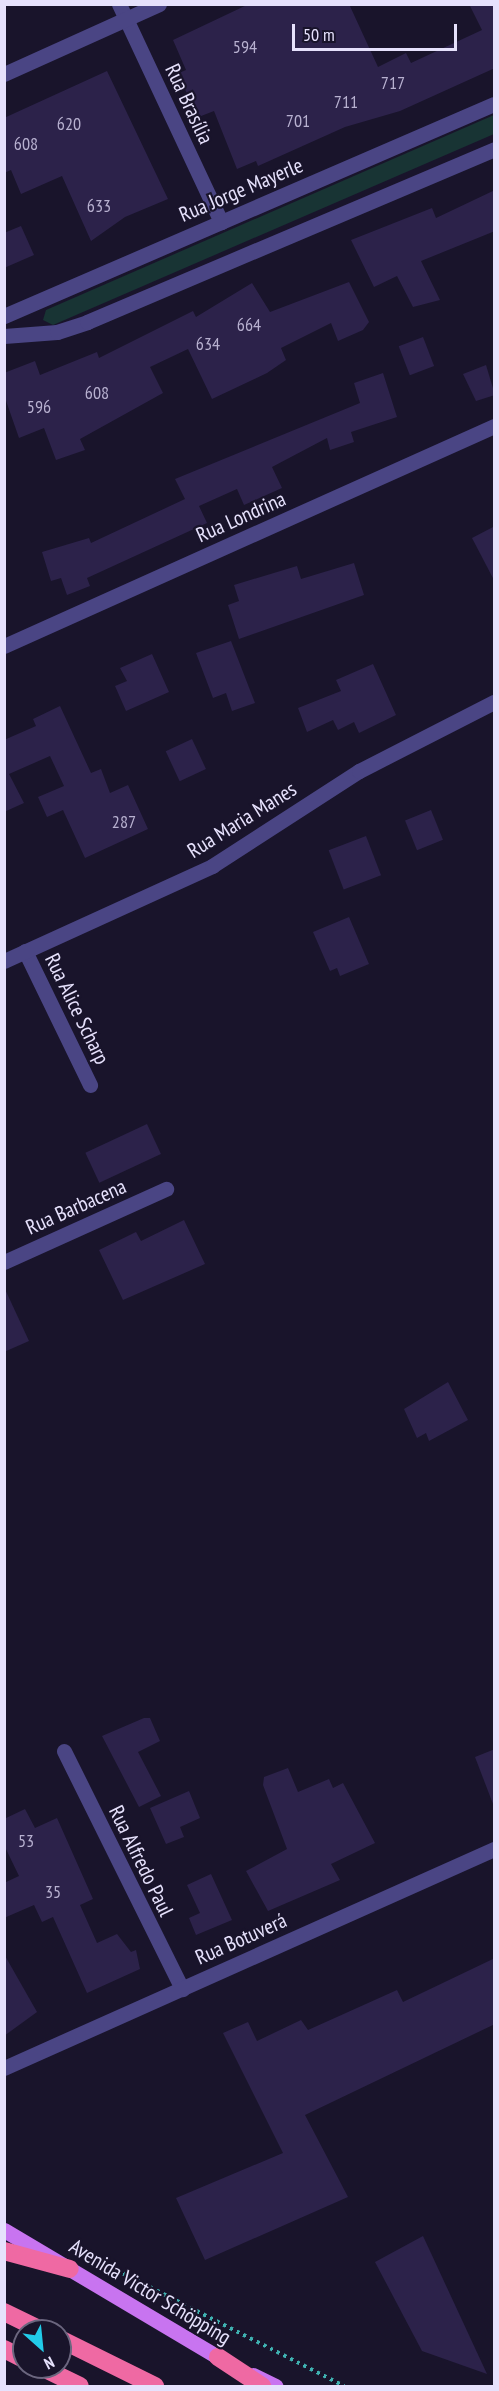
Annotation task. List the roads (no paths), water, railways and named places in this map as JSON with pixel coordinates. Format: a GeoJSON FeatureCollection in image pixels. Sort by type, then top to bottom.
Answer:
{"type":"FeatureCollection","features":[{"type":"Feature","properties":{"kind":"highway"},"geometry":{"type":"LineString","coordinates":[[4,2251],[70,2269]]}},
{"type":"Feature","properties":{"kind":"highway"},"geometry":{"type":"LineString","coordinates":[[4,2312],[18,2319]]}},
{"type":"Feature","properties":{"kind":"highway"},"geometry":{"type":"LineString","coordinates":[[72,2345],[155,2386]]}},
{"type":"Feature","properties":{"kind":"highway"},"geometry":{"type":"LineString","coordinates":[[218,2357],[262,2386]]}},
{"type":"Feature","properties":{"kind":"highway"},"geometry":{"type":"LineString","coordinates":[[66,2379],[80,2386]]}},
{"type":"Feature","properties":{"kind":"main road","name":"Avenida Victor Schöpping"},"geometry":{"type":"LineString","coordinates":[[4,2230],[218,2357],[276,2386]]}},
{"type":"Feature","properties":{"kind":"street","name":"Rua Brasília"},"geometry":{"type":"LineString","coordinates":[[119,4],[222,222]]}},
{"type":"Feature","properties":{"kind":"street"},"geometry":{"type":"LineString","coordinates":[[4,74],[159,4]]}},
{"type":"Feature","properties":{"kind":"street","name":"Rua Jorge Mayerle"},"geometry":{"type":"LineString","coordinates":[[4,316],[495,104]]}},
{"type":"Feature","properties":{"kind":"street"},"geometry":{"type":"LineString","coordinates":[[4,336],[57,332],[87,322],[495,149]]}},
{"type":"Feature","properties":{"kind":"street","name":"Rua Londrina"},"geometry":{"type":"LineString","coordinates":[[4,646],[495,426]]}},
{"type":"Feature","properties":{"kind":"street","name":"Rua Maria Manes"},"geometry":{"type":"LineString","coordinates":[[4,961],[212,866],[358,771],[495,702]]}},
{"type":"Feature","properties":{"kind":"street","name":"Rua Alice Scharp"},"geometry":{"type":"LineString","coordinates":[[26,951],[90,1085]]}},
{"type":"Feature","properties":{"kind":"street","name":"Rua Barbacena"},"geometry":{"type":"LineString","coordinates":[[4,1263],[166,1189]]}},
{"type":"Feature","properties":{"kind":"street","name":"Rua Alfredo Paul"},"geometry":{"type":"LineString","coordinates":[[63,1751],[182,1989]]}},
{"type":"Feature","properties":{"kind":"street","name":"Rua Botuverá"},"geometry":{"type":"LineString","coordinates":[[4,2068],[495,1849]]}}]}
